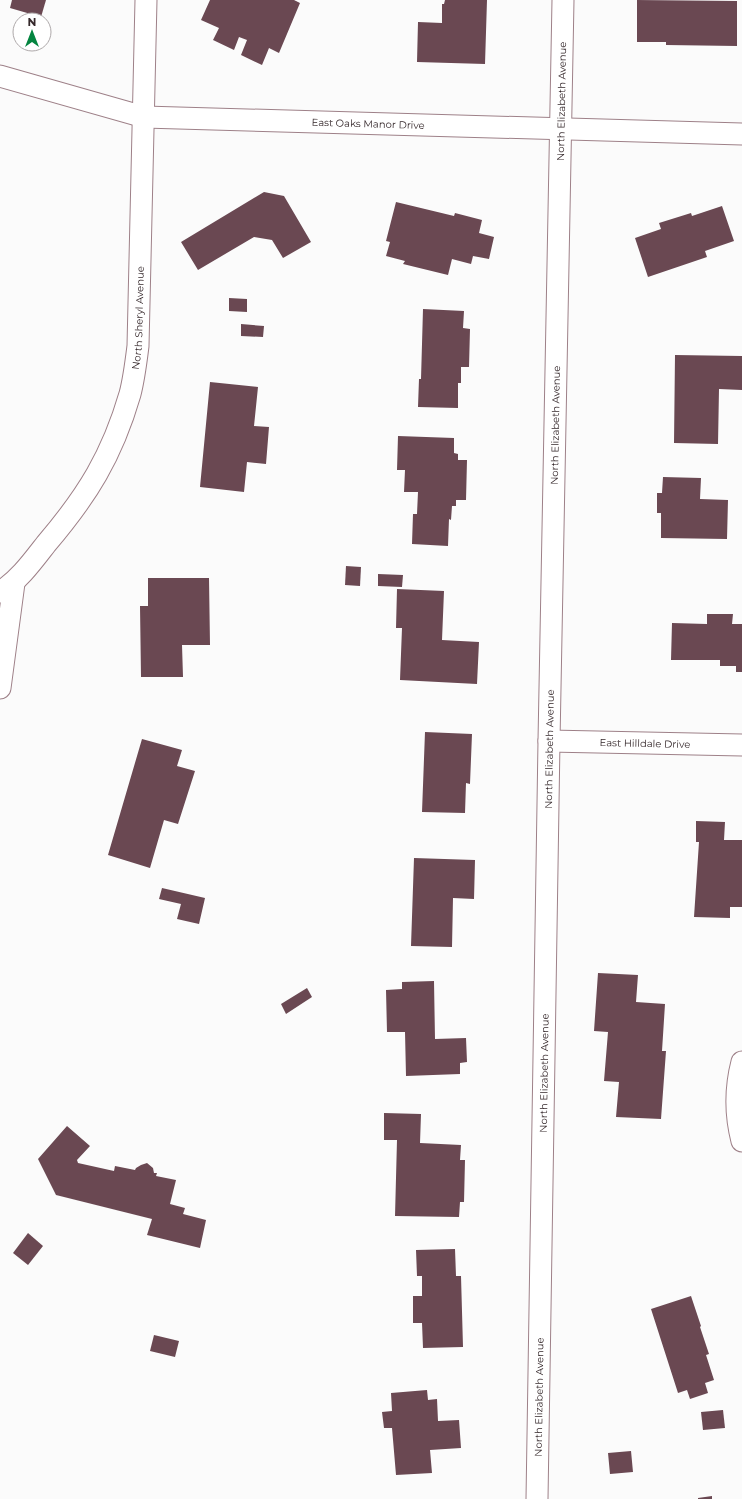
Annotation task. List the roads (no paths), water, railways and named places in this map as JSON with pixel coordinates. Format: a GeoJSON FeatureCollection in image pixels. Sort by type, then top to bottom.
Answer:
{"type":"FeatureCollection","features":[{"type":"Feature","properties":{"kind":"street","name":"North Sheryl Avenue"},"geometry":{"type":"LineString","coordinates":[[7,588],[75,510],[99,474],[116,437],[130,393],[138,346],[146,0]]}},
{"type":"Feature","properties":{"kind":"street","name":"North Elizabeth Avenue"},"geometry":{"type":"LineString","coordinates":[[537,1499],[549,741],[564,0]]}},
{"type":"Feature","properties":{"kind":"street","name":"East Oaks Manor Drive"},"geometry":{"type":"LineString","coordinates":[[0,76],[144,117],[742,134]]}},
{"type":"Feature","properties":{"kind":"street"},"geometry":{"type":"LineString","coordinates":[[0,688],[7,588]]}},
{"type":"Feature","properties":{"kind":"street","name":"East Hilldale Drive"},"geometry":{"type":"LineString","coordinates":[[549,741],[742,745]]}},
{"type":"Feature","properties":{"kind":"street"},"geometry":{"type":"LineString","coordinates":[[742,1062],[737,1082],[736,1105],[742,1141]]}}]}
